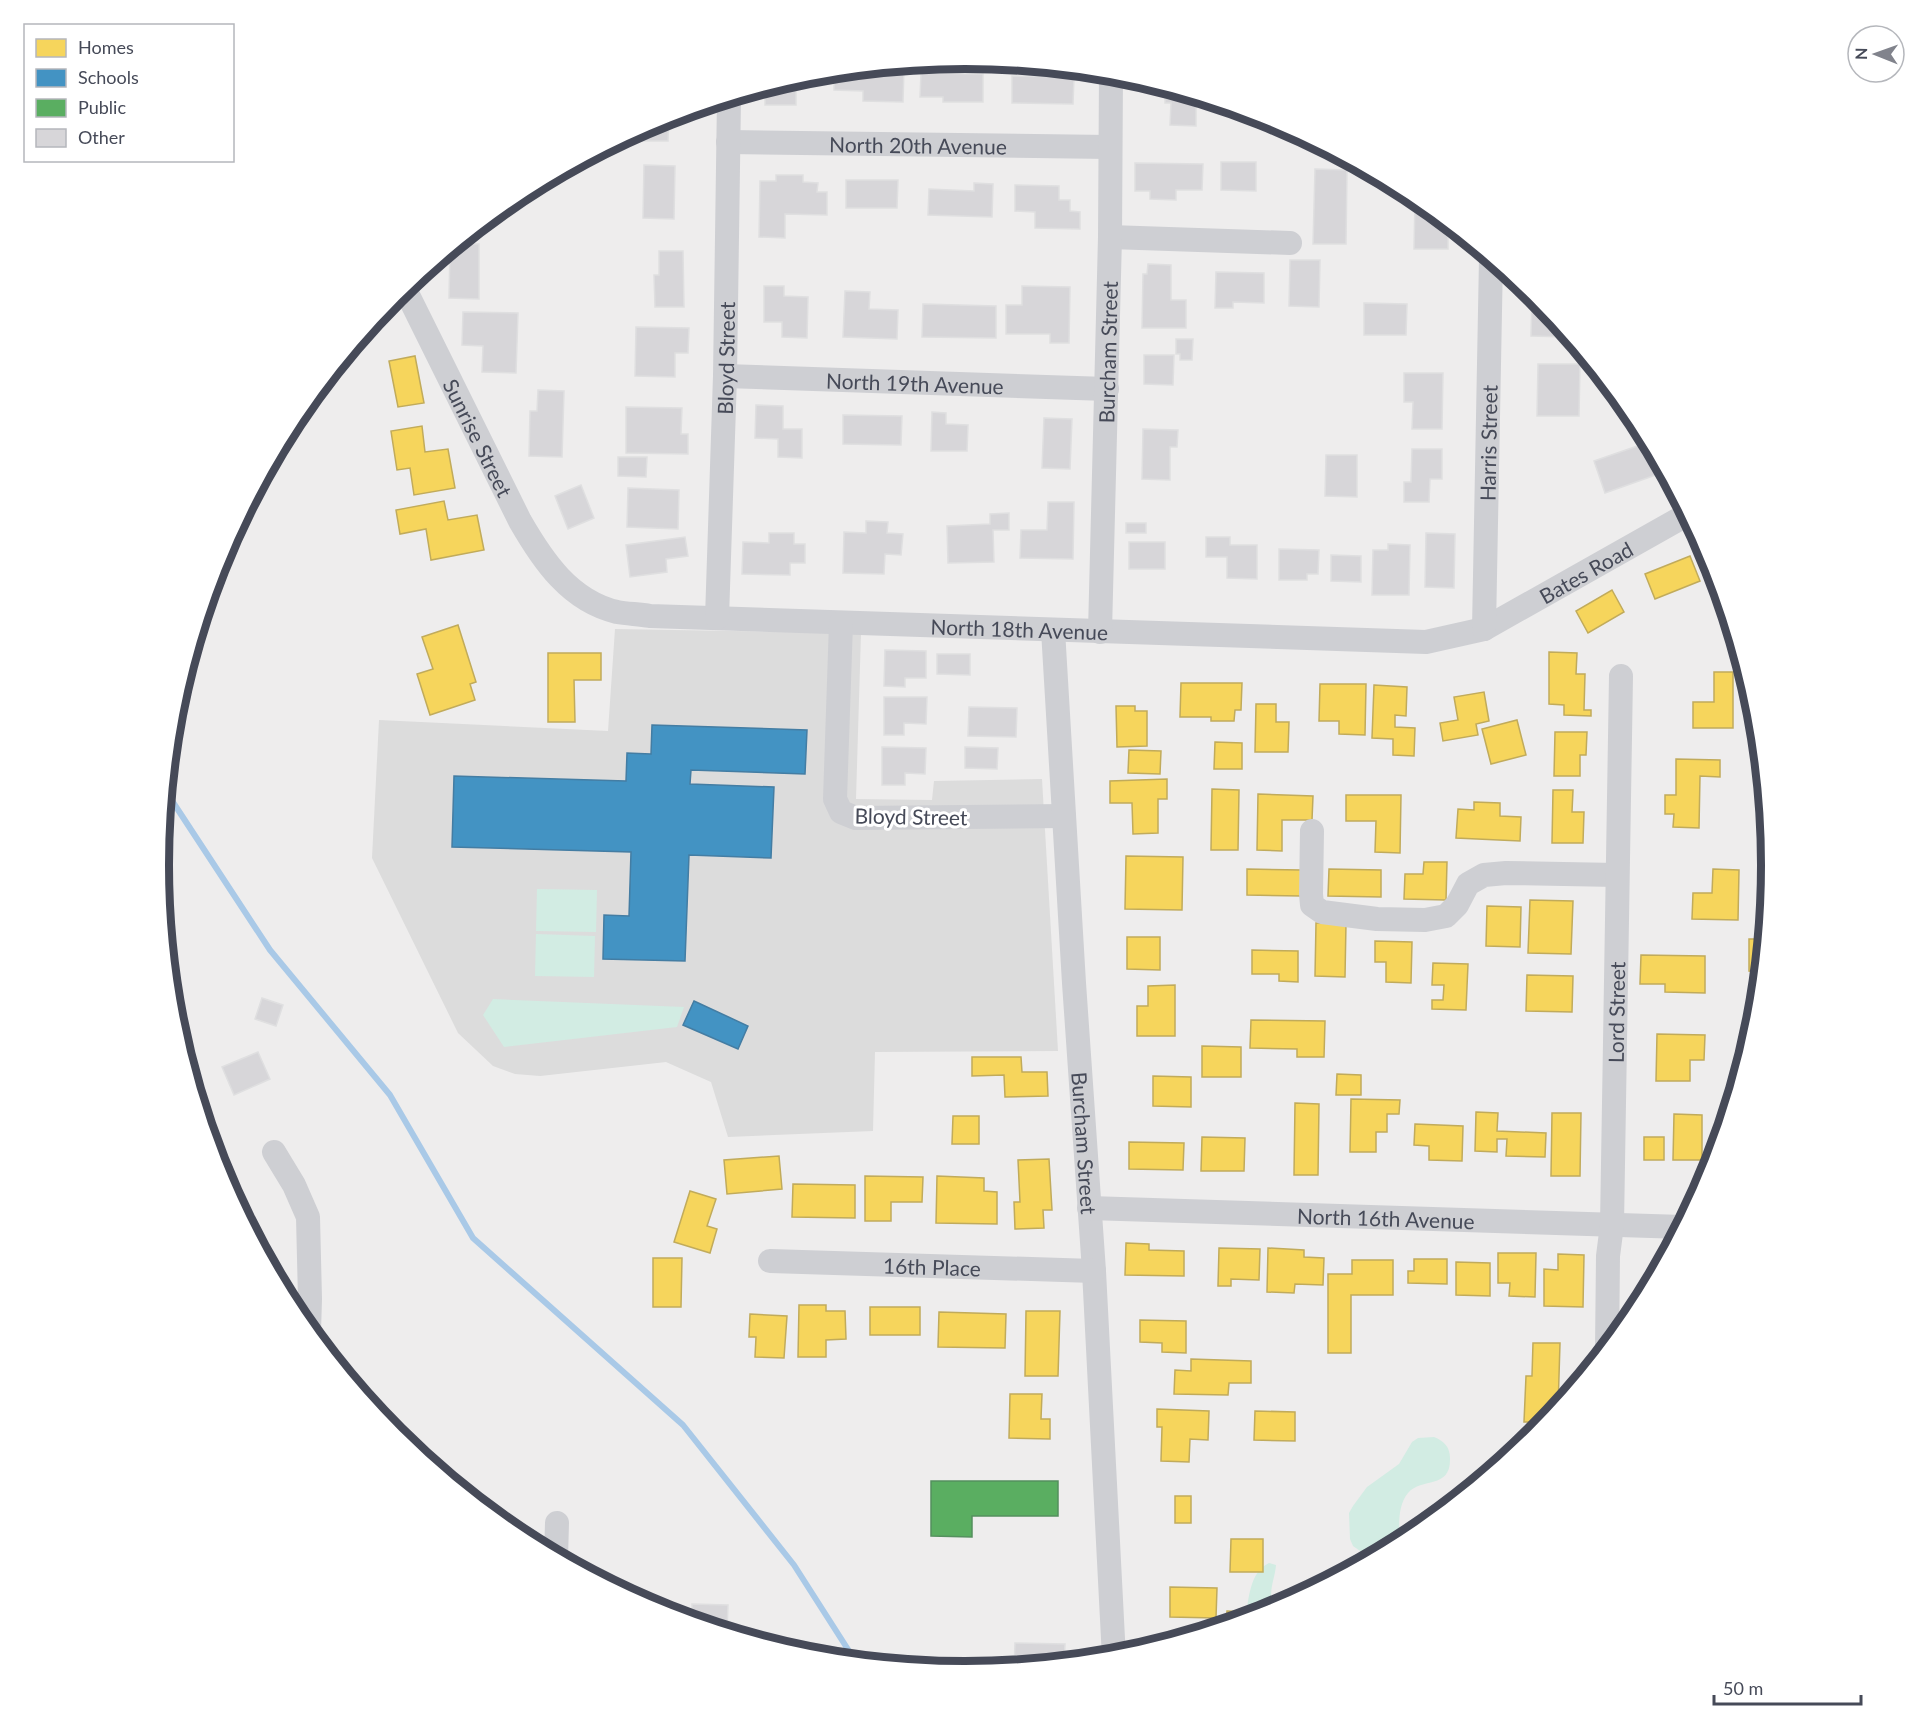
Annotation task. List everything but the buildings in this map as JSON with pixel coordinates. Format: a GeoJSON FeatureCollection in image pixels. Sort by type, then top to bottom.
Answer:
{"type":"FeatureCollection","features":[{"type":"Feature","properties":{"kind":"street","name":"Burcham Street"},"geometry":{"type":"LineString","coordinates":[[1100,632],[1110,237],[1111,83]]}},
{"type":"Feature","properties":{"kind":"street","name":"Bloyd Street"},"geometry":{"type":"LineString","coordinates":[[717,618],[725,376],[729,105]]}},
{"type":"Feature","properties":{"kind":"street","name":"North 20th Avenue"},"geometry":{"type":"LineString","coordinates":[[728,141],[1109,147]]}},
{"type":"Feature","properties":{"kind":"street"},"geometry":{"type":"LineString","coordinates":[[1110,237],[1290,243]]}},
{"type":"Feature","properties":{"kind":"street","name":"Harris Street"},"geometry":{"type":"LineString","coordinates":[[1484,629],[1491,268]]}},
{"type":"Feature","properties":{"kind":"street","name":"Sunrise Street"},"geometry":{"type":"LineString","coordinates":[[408,296],[520,522],[539,554],[563,581]]}},
{"type":"Feature","properties":{"kind":"street","name":"North 19th Avenue"},"geometry":{"type":"LineString","coordinates":[[725,376],[1107,388]]}},
{"type":"Feature","properties":{"kind":"street","name":"Bates Road"},"geometry":{"type":"LineString","coordinates":[[1484,629],[1681,518]]}},
{"type":"Feature","properties":{"kind":"street","name":"North 18th Avenue"},"geometry":{"type":"LineString","coordinates":[[563,581],[585,600],[617,612],[650,616],[1426,642],[1484,629]]}},
{"type":"Feature","properties":{"kind":"street","name":"Bloyd Street"},"geometry":{"type":"LineString","coordinates":[[841,623],[835,799],[841,812],[856,818],[1064,816]]}},
{"type":"Feature","properties":{"kind":"street","name":"Burcham Street"},"geometry":{"type":"LineString","coordinates":[[1053,630],[1094,1271],[1113,1648]]}},
{"type":"Feature","properties":{"kind":"street","name":"Lord Street"},"geometry":{"type":"LineString","coordinates":[[1607,1336],[1608,1256],[1612,1225],[1621,676]]}},
{"type":"Feature","properties":{"kind":"street"},"geometry":{"type":"LineString","coordinates":[[1312,831],[1312,905],[1322,912],[1377,919],[1425,920],[1446,916],[1457,905],[1468,884],[1484,875],[1506,873],[1617,875]]}},
{"type":"Feature","properties":{"kind":"street"},"geometry":{"type":"LineString","coordinates":[[274,1152],[294,1185],[308,1217],[309,1317]]}},
{"type":"Feature","properties":{"kind":"street","name":"North 16th Avenue"},"geometry":{"type":"LineString","coordinates":[[1089,1208],[1674,1227]]}},
{"type":"Feature","properties":{"kind":"street","name":"16th Place"},"geometry":{"type":"LineString","coordinates":[[770,1261],[1094,1271]]}},
{"type":"Feature","properties":{"kind":"street"},"geometry":{"type":"LineString","coordinates":[[556,1549],[557,1523]]}},
{"type":"Feature","properties":{"kind":"shaded area"},"geometry":{"type":"Polygon","coordinates":[[[615,629],[861,633],[856,799],[932,800],[934,781],[1042,779],[1058,1051],[875,1052],[873,1131],[728,1137],[711,1082],[666,1062],[540,1076],[515,1074],[493,1066],[458,1033],[372,858],[379,720],[608,731],[615,629]]]}},
{"type":"Feature","properties":{"kind":"green space"},"geometry":{"type":"Polygon","coordinates":[[[537,889],[597,890],[596,932],[536,931],[537,889]]]}},
{"type":"Feature","properties":{"kind":"green space"},"geometry":{"type":"Polygon","coordinates":[[[536,934],[595,936],[594,977],[535,976],[536,934]]]}},
{"type":"Feature","properties":{"kind":"green space"},"geometry":{"type":"Polygon","coordinates":[[[493,999],[684,1007],[677,1027],[504,1047],[483,1015],[493,999]]]}},
{"type":"Feature","properties":{"kind":"green space"},"geometry":{"type":"Polygon","coordinates":[[[1434,1437],[1448,1448],[1450,1458],[1446,1475],[1435,1482],[1414,1488],[1408,1493],[1400,1511],[1399,1533],[1365,1554],[1353,1546],[1350,1539],[1349,1513],[1367,1487],[1399,1464],[1412,1442],[1418,1438],[1434,1437]]]}},
{"type":"Feature","properties":{"kind":"green space"},"geometry":{"type":"Polygon","coordinates":[[[1269,1563],[1276,1565],[1272,1600],[1247,1610],[1254,1580],[1262,1567],[1269,1563]]]}},
{"type":"Feature","properties":{"kind":"waterway"},"geometry":{"type":"LineString","coordinates":[[171,800],[270,950],[390,1095],[473,1238],[683,1425],[794,1565],[850,1653]]}}]}
